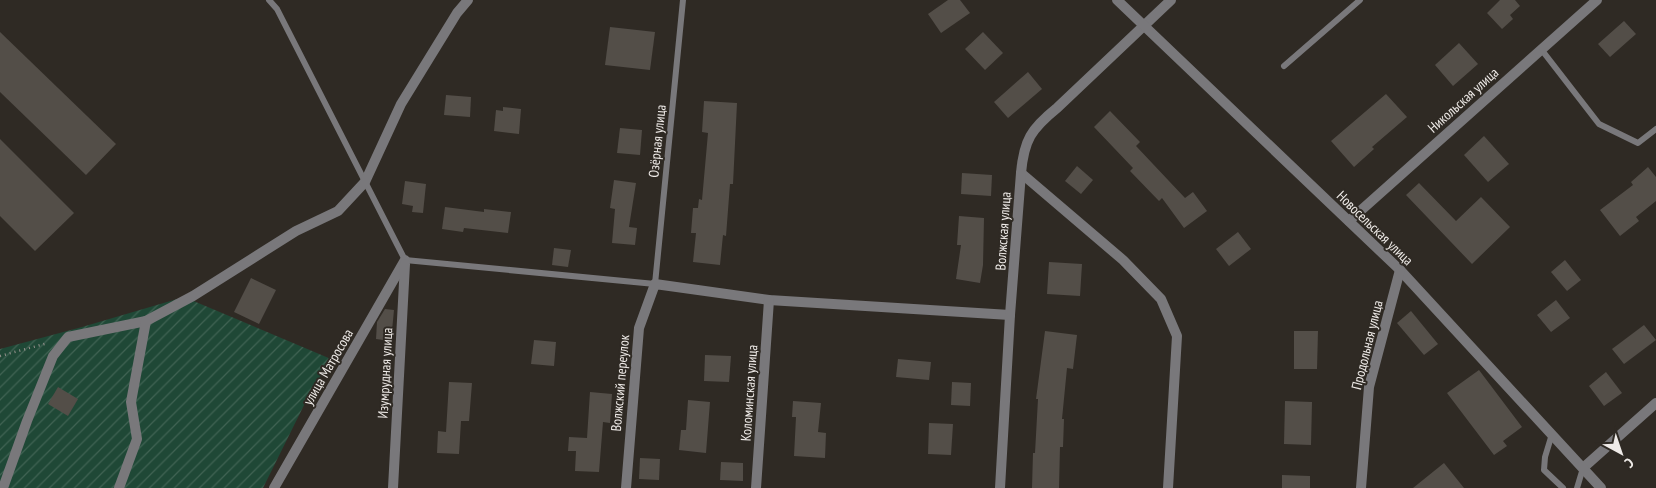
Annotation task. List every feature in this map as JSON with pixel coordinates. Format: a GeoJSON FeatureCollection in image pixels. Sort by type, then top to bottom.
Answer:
{"type":"FeatureCollection","features":[{"type":"Feature","properties":{"kind":"street"},"geometry":{"type":"LineString","coordinates":[[4,488],[26,421],[53,356],[68,337],[146,321],[193,296],[296,231],[338,211],[365,182],[401,104],[457,13],[468,0]]}},
{"type":"Feature","properties":{"kind":"street","name":"Новосельская улица"},"geometry":{"type":"LineString","coordinates":[[1117,0],[1400,270],[1601,488]]}},
{"type":"Feature","properties":{"kind":"street","name":"Волжская улица"},"geometry":{"type":"LineString","coordinates":[[1000,488],[1010,315],[1022,158],[1028,138],[1040,122],[1171,0]]}},
{"type":"Feature","properties":{"kind":"street","name":"Никольская улица"},"geometry":{"type":"LineString","coordinates":[[1349,221],[1597,0]]}},
{"type":"Feature","properties":{"kind":"street"},"geometry":{"type":"LineString","coordinates":[[1021,174],[1123,260],[1161,299],[1177,336],[1168,488]]}},
{"type":"Feature","properties":{"kind":"street","name":"улица Матросова"},"geometry":{"type":"LineString","coordinates":[[274,488],[405,260]]}},
{"type":"Feature","properties":{"kind":"street","name":"Изумрудная улица"},"geometry":{"type":"LineString","coordinates":[[393,488],[405,260]]}},
{"type":"Feature","properties":{"kind":"street","name":"Продольная улица"},"geometry":{"type":"LineString","coordinates":[[1361,488],[1369,387],[1400,270]]}},
{"type":"Feature","properties":{"kind":"street"},"geometry":{"type":"LineString","coordinates":[[654,284],[768,300],[1010,315]]}},
{"type":"Feature","properties":{"kind":"street","name":"Волжский переулок"},"geometry":{"type":"LineString","coordinates":[[626,488],[639,328],[654,284]]}},
{"type":"Feature","properties":{"kind":"street","name":"Коломинская улица"},"geometry":{"type":"LineString","coordinates":[[756,488],[768,300]]}},
{"type":"Feature","properties":{"kind":"street"},"geometry":{"type":"LineString","coordinates":[[119,488],[137,439],[131,402],[146,321]]}},
{"type":"Feature","properties":{"kind":"street"},"geometry":{"type":"LineString","coordinates":[[1583,468],[1656,403]]}},
{"type":"Feature","properties":{"kind":"lane"},"geometry":{"type":"LineString","coordinates":[[269,0],[277,9],[405,260],[654,284]]}},
{"type":"Feature","properties":{"kind":"lane","name":"Озёрная улица"},"geometry":{"type":"LineString","coordinates":[[654,284],[684,0]]}},
{"type":"Feature","properties":{"kind":"lane"},"geometry":{"type":"LineString","coordinates":[[1284,66],[1360,0]]}},
{"type":"Feature","properties":{"kind":"lane"},"geometry":{"type":"LineString","coordinates":[[1541,49],[1599,124],[1638,142],[1656,129]]}},
{"type":"Feature","properties":{"kind":"lane"},"geometry":{"type":"LineString","coordinates":[[1552,434],[1545,457],[1544,470],[1563,488]]}},
{"type":"Feature","properties":{"kind":"lane"},"geometry":{"type":"LineString","coordinates":[[1577,488],[1583,468]]}},
{"type":"Feature","properties":{"kind":"path"},"geometry":{"type":"LineString","coordinates":[[0,356],[68,337]]}},
{"type":"Feature","properties":{"kind":"green space"},"geometry":{"type":"Polygon","coordinates":[[[184,297],[331,359],[310,393],[263,488],[0,488],[0,349],[184,297]]]}},
{"type":"Feature","properties":{"kind":"building"},"geometry":{"type":"Polygon","coordinates":[[[948,0],[960,0],[970,13],[941,33],[928,14],[948,0]]]}},
{"type":"Feature","properties":{"kind":"building"},"geometry":{"type":"Polygon","coordinates":[[[1500,0],[1515,0],[1520,6],[1510,15],[1513,19],[1502,29],[1487,13],[1500,0]]]}},
{"type":"Feature","properties":{"kind":"building"},"geometry":{"type":"Polygon","coordinates":[[[1624,21],[1636,34],[1610,57],[1598,44],[1624,21]]]}},
{"type":"Feature","properties":{"kind":"building"},"geometry":{"type":"Polygon","coordinates":[[[610,27],[655,32],[650,70],[605,65],[610,27]]]}},
{"type":"Feature","properties":{"kind":"building"},"geometry":{"type":"Polygon","coordinates":[[[0,32],[116,144],[86,175],[0,92],[0,32]]]}},
{"type":"Feature","properties":{"kind":"building"},"geometry":{"type":"Polygon","coordinates":[[[983,32],[1003,53],[985,70],[965,49],[983,32]]]}},
{"type":"Feature","properties":{"kind":"building"},"geometry":{"type":"Polygon","coordinates":[[[1459,43],[1478,64],[1453,86],[1435,65],[1459,43]]]}},
{"type":"Feature","properties":{"kind":"building"},"geometry":{"type":"Polygon","coordinates":[[[1028,72],[1042,89],[1008,118],[994,102],[1028,72]]]}},
{"type":"Feature","properties":{"kind":"building"},"geometry":{"type":"Polygon","coordinates":[[[1386,94],[1407,117],[1372,147],[1374,149],[1354,167],[1331,141],[1386,94]]]}},
{"type":"Feature","properties":{"kind":"building"},"geometry":{"type":"Polygon","coordinates":[[[446,95],[471,97],[470,117],[444,115],[446,95]]]}},
{"type":"Feature","properties":{"kind":"building"},"geometry":{"type":"Polygon","coordinates":[[[704,101],[737,103],[733,184],[730,184],[726,236],[723,235],[720,265],[693,262],[696,233],[691,233],[693,208],[698,208],[699,199],[702,200],[708,133],[702,132],[704,101]]]}},
{"type":"Feature","properties":{"kind":"building"},"geometry":{"type":"Polygon","coordinates":[[[503,107],[521,109],[519,134],[494,131],[496,110],[503,111],[503,107]]]}},
{"type":"Feature","properties":{"kind":"building"},"geometry":{"type":"Polygon","coordinates":[[[1110,111],[1140,142],[1136,146],[1185,198],[1193,192],[1207,211],[1184,228],[1162,198],[1159,201],[1130,171],[1133,168],[1094,127],[1110,111]]]}},
{"type":"Feature","properties":{"kind":"building"},"geometry":{"type":"Polygon","coordinates":[[[620,128],[642,130],[640,155],[617,153],[620,128]]]}},
{"type":"Feature","properties":{"kind":"building"},"geometry":{"type":"Polygon","coordinates":[[[1484,136],[1509,164],[1488,182],[1464,155],[1484,136]]]}},
{"type":"Feature","properties":{"kind":"building"},"geometry":{"type":"Polygon","coordinates":[[[0,139],[74,213],[35,251],[0,216],[0,139]]]}},
{"type":"Feature","properties":{"kind":"building"},"geometry":{"type":"Polygon","coordinates":[[[1077,166],[1093,180],[1081,194],[1065,181],[1077,166]]]}},
{"type":"Feature","properties":{"kind":"building"},"geometry":{"type":"Polygon","coordinates":[[[1648,167],[1656,177],[1656,201],[1636,217],[1639,221],[1620,236],[1600,210],[1633,185],[1631,182],[1648,167]]]}},
{"type":"Feature","properties":{"kind":"building"},"geometry":{"type":"Polygon","coordinates":[[[962,173],[992,175],[991,196],[961,194],[962,173]]]}},
{"type":"Feature","properties":{"kind":"building"},"geometry":{"type":"Polygon","coordinates":[[[614,180],[636,183],[629,227],[637,228],[635,245],[612,243],[615,209],[610,208],[614,180]]]}},
{"type":"Feature","properties":{"kind":"building"},"geometry":{"type":"Polygon","coordinates":[[[405,181],[426,184],[423,213],[412,212],[413,206],[402,204],[405,181]]]}},
{"type":"Feature","properties":{"kind":"building"},"geometry":{"type":"Polygon","coordinates":[[[1419,183],[1456,221],[1481,197],[1510,227],[1472,264],[1406,195],[1419,183]]]}},
{"type":"Feature","properties":{"kind":"building"},"geometry":{"type":"Polygon","coordinates":[[[445,207],[484,212],[484,209],[511,212],[508,233],[464,228],[463,232],[442,229],[445,207]]]}},
{"type":"Feature","properties":{"kind":"building"},"geometry":{"type":"Polygon","coordinates":[[[959,216],[984,218],[983,265],[980,283],[956,279],[961,245],[957,245],[959,216]]]}},
{"type":"Feature","properties":{"kind":"building"},"geometry":{"type":"Polygon","coordinates":[[[1238,232],[1251,249],[1229,266],[1216,249],[1238,232]]]}},
{"type":"Feature","properties":{"kind":"building"},"geometry":{"type":"Polygon","coordinates":[[[554,248],[571,250],[568,267],[552,265],[554,248]]]}},
{"type":"Feature","properties":{"kind":"building"},"geometry":{"type":"Polygon","coordinates":[[[1565,260],[1581,280],[1567,291],[1551,272],[1565,260]]]}},
{"type":"Feature","properties":{"kind":"building"},"geometry":{"type":"Polygon","coordinates":[[[1049,262],[1082,264],[1080,296],[1047,294],[1049,262]]]}},
{"type":"Feature","properties":{"kind":"building"},"geometry":{"type":"Polygon","coordinates":[[[251,278],[276,290],[259,324],[234,312],[251,278]]]}},
{"type":"Feature","properties":{"kind":"building"},"geometry":{"type":"Polygon","coordinates":[[[1556,300],[1570,318],[1551,332],[1537,315],[1556,300]]]}},
{"type":"Feature","properties":{"kind":"building"},"geometry":{"type":"Polygon","coordinates":[[[385,309],[394,310],[391,341],[376,339],[377,322],[385,309]]]}},
{"type":"Feature","properties":{"kind":"building"},"geometry":{"type":"Polygon","coordinates":[[[1411,311],[1438,344],[1424,355],[1397,323],[1411,311]]]}},
{"type":"Feature","properties":{"kind":"building"},"geometry":{"type":"Polygon","coordinates":[[[1644,325],[1656,340],[1624,364],[1612,349],[1644,325]]]}},
{"type":"Feature","properties":{"kind":"building"},"geometry":{"type":"Polygon","coordinates":[[[1045,331],[1077,335],[1073,369],[1067,368],[1062,419],[1064,419],[1063,447],[1060,447],[1059,488],[1032,488],[1038,399],[1036,399],[1045,331]]]}},
{"type":"Feature","properties":{"kind":"building"},"geometry":{"type":"Polygon","coordinates":[[[1294,331],[1318,331],[1317,369],[1294,369],[1294,331]]]}},
{"type":"Feature","properties":{"kind":"building"},"geometry":{"type":"Polygon","coordinates":[[[534,340],[556,342],[554,366],[531,364],[534,340]]]}},
{"type":"Feature","properties":{"kind":"building"},"geometry":{"type":"Polygon","coordinates":[[[705,355],[731,356],[729,382],[704,381],[705,355]]]}},
{"type":"Feature","properties":{"kind":"building"},"geometry":{"type":"Polygon","coordinates":[[[898,359],[931,362],[929,380],[896,377],[898,359]]]}},
{"type":"Feature","properties":{"kind":"building"},"geometry":{"type":"Polygon","coordinates":[[[1479,370],[1522,427],[1503,441],[1507,446],[1494,455],[1447,393],[1479,370]]]}},
{"type":"Feature","properties":{"kind":"building"},"geometry":{"type":"Polygon","coordinates":[[[1606,372],[1622,393],[1604,406],[1589,386],[1606,372]]]}},
{"type":"Feature","properties":{"kind":"building"},"geometry":{"type":"Polygon","coordinates":[[[449,382],[472,383],[469,421],[461,421],[459,454],[437,453],[438,431],[446,432],[449,382]]]}},
{"type":"Feature","properties":{"kind":"building"},"geometry":{"type":"Polygon","coordinates":[[[952,382],[971,383],[970,406],[951,405],[952,382]]]}},
{"type":"Feature","properties":{"kind":"building"},"geometry":{"type":"Polygon","coordinates":[[[58,387],[78,399],[68,416],[48,404],[58,387]]]}},
{"type":"Feature","properties":{"kind":"building"},"geometry":{"type":"Polygon","coordinates":[[[590,392],[612,394],[610,423],[603,422],[599,472],[575,471],[576,451],[568,451],[569,437],[587,438],[590,392]]]}},
{"type":"Feature","properties":{"kind":"building"},"geometry":{"type":"Polygon","coordinates":[[[688,400],[710,402],[706,453],[679,450],[681,430],[686,430],[688,400]]]}},
{"type":"Feature","properties":{"kind":"building"},"geometry":{"type":"Polygon","coordinates":[[[793,401],[821,403],[818,432],[826,433],[825,458],[794,456],[796,417],[792,417],[793,401]]]}},
{"type":"Feature","properties":{"kind":"building"},"geometry":{"type":"Polygon","coordinates":[[[1285,401],[1312,402],[1311,445],[1284,444],[1285,401]]]}},
{"type":"Feature","properties":{"kind":"building"},"geometry":{"type":"Polygon","coordinates":[[[929,423],[953,424],[951,455],[928,454],[929,423]]]}},
{"type":"Feature","properties":{"kind":"building"},"geometry":{"type":"Polygon","coordinates":[[[640,458],[660,459],[659,480],[639,479],[640,458]]]}},
{"type":"Feature","properties":{"kind":"building"},"geometry":{"type":"Polygon","coordinates":[[[721,462],[743,463],[743,481],[720,480],[721,462]]]}},
{"type":"Feature","properties":{"kind":"building"},"geometry":{"type":"Polygon","coordinates":[[[1444,463],[1464,488],[1413,488],[1444,463]]]}},
{"type":"Feature","properties":{"kind":"building"},"geometry":{"type":"Polygon","coordinates":[[[1282,475],[1310,476],[1310,488],[1282,488],[1282,475]]]}}]}
